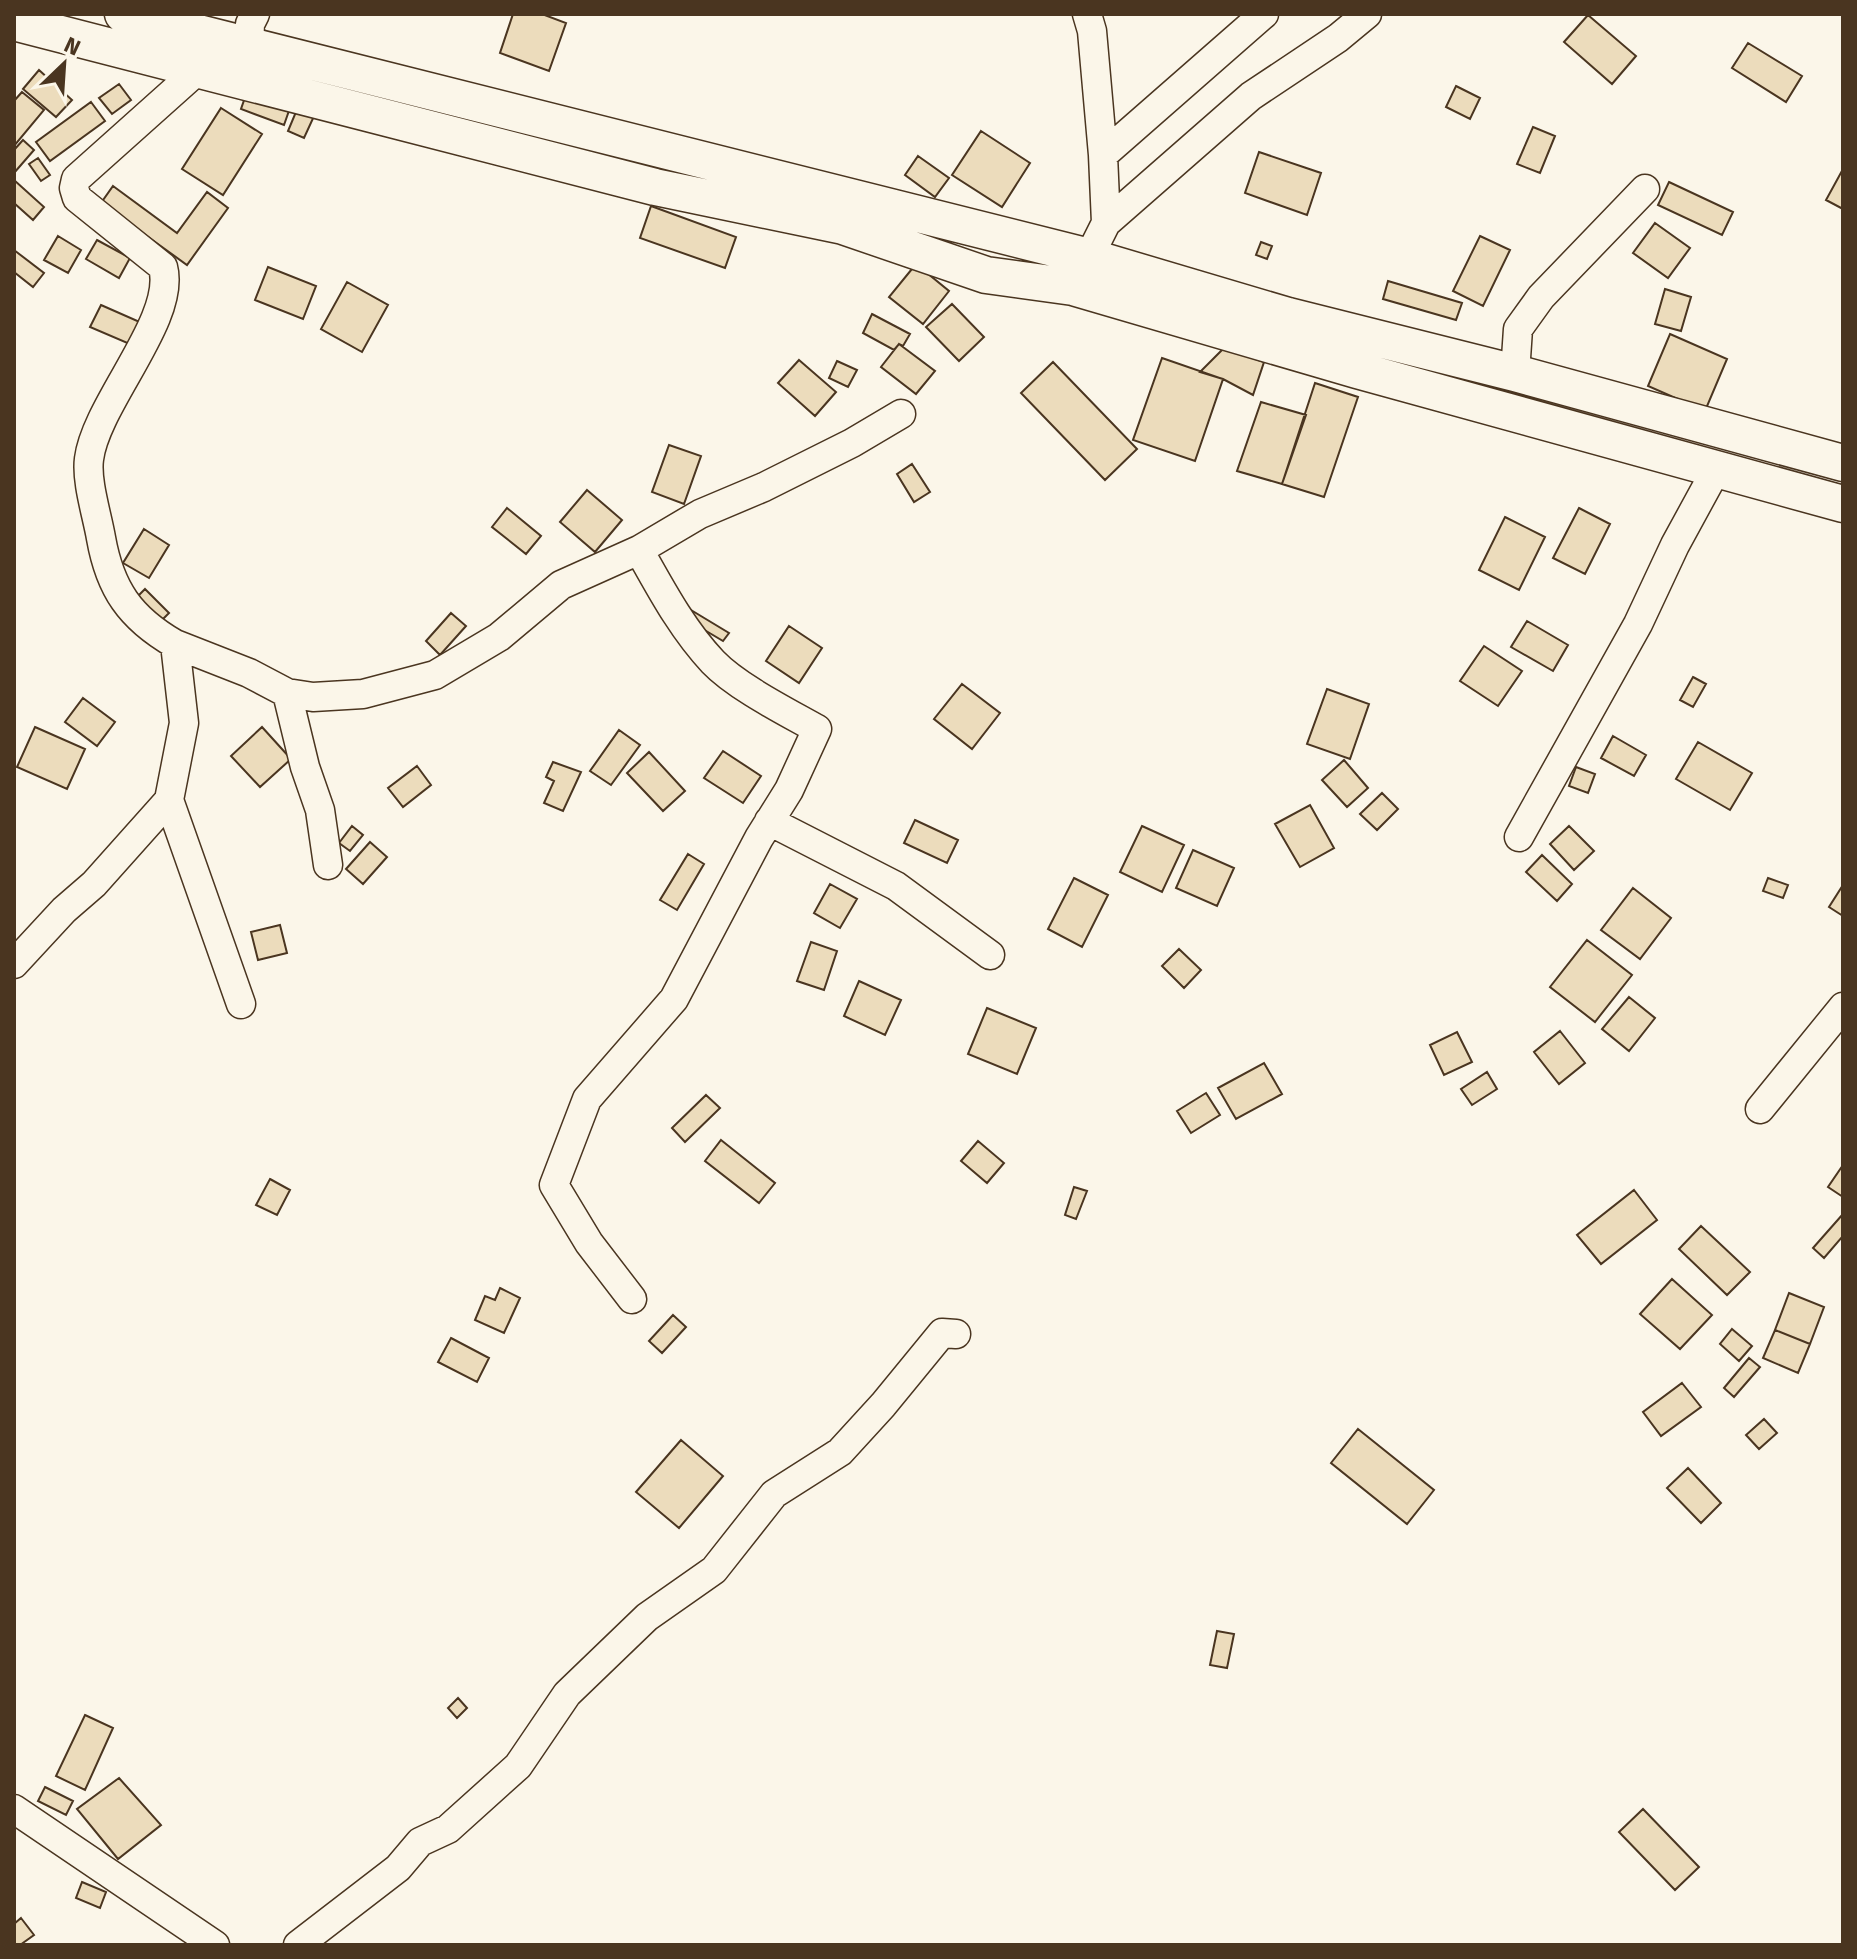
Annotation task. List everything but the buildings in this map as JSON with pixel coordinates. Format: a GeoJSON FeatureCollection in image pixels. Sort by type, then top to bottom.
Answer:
{"type":"FeatureCollection","features":[{"type":"Feature","properties":{"kind":"main road"},"geometry":{"type":"LineString","coordinates":[[123,14],[252,31],[1089,257],[1288,316],[1515,373],[1843,463]]}},
{"type":"Feature","properties":{"kind":"main road"},"geometry":{"type":"LineString","coordinates":[[14,22],[655,187],[843,226],[986,275],[1073,287],[1342,366],[1843,504]]}},
{"type":"Feature","properties":{"kind":"street"},"geometry":{"type":"LineString","coordinates":[[1087,14],[1092,31],[1106,223]]}},
{"type":"Feature","properties":{"kind":"street"},"geometry":{"type":"LineString","coordinates":[[1103,155],[1264,14]]}},
{"type":"Feature","properties":{"kind":"street"},"geometry":{"type":"LineString","coordinates":[[1089,257],[1106,223],[1251,96],[1338,38],[1367,14]]}},
{"type":"Feature","properties":{"kind":"street"},"geometry":{"type":"LineString","coordinates":[[199,69],[76,179],[74,188],[77,198],[163,267],[167,282],[131,369],[95,435],[88,461],[103,549],[112,579],[132,612],[152,631],[175,644],[249,673],[287,693],[313,697],[363,694],[435,675],[499,637],[561,585],[639,550],[700,514],[764,487],[852,443],[901,414]]}},
{"type":"Feature","properties":{"kind":"street"},"geometry":{"type":"LineString","coordinates":[[1515,373],[1518,329],[1541,297],[1645,189]]}},
{"type":"Feature","properties":{"kind":"street"},"geometry":{"type":"LineString","coordinates":[[1519,837],[1638,624],[1675,545],[1717,468]]}},
{"type":"Feature","properties":{"kind":"street"},"geometry":{"type":"LineString","coordinates":[[632,1299],[589,1243],[554,1185],[587,1099],[674,999],[769,821],[789,790],[817,729],[769,702],[716,665],[686,631],[639,550]]}},
{"type":"Feature","properties":{"kind":"street"},"geometry":{"type":"LineString","coordinates":[[175,644],[184,723],[169,800],[241,1004]]}},
{"type":"Feature","properties":{"kind":"street"},"geometry":{"type":"LineString","coordinates":[[287,693],[305,767],[320,810],[328,865]]}},
{"type":"Feature","properties":{"kind":"street"},"geometry":{"type":"LineString","coordinates":[[14,964],[64,910],[94,884],[169,800]]}},
{"type":"Feature","properties":{"kind":"street"},"geometry":{"type":"LineString","coordinates":[[769,821],[896,886],[990,955]]}},
{"type":"Feature","properties":{"kind":"street"},"geometry":{"type":"LineString","coordinates":[[1760,1109],[1843,1007]]}},
{"type":"Feature","properties":{"kind":"street"},"geometry":{"type":"LineString","coordinates":[[298,1945],[398,1868],[420,1842],[448,1829],[518,1766],[567,1694],[647,1617],[714,1570],[774,1494],[840,1452],[942,1333],[956,1334]]}},
{"type":"Feature","properties":{"kind":"street"},"geometry":{"type":"LineString","coordinates":[[14,1809],[215,1945]]}}]}
